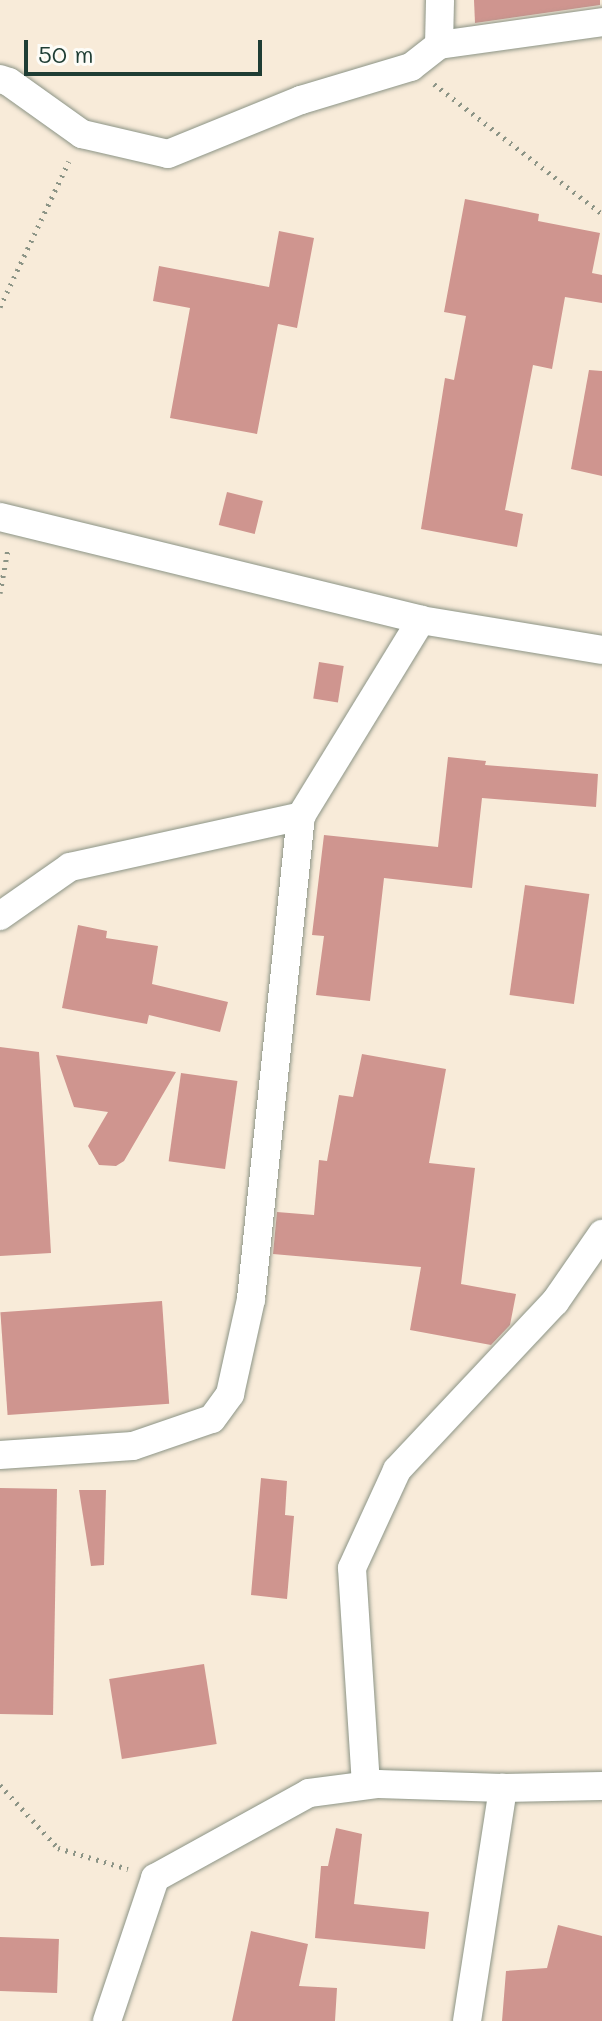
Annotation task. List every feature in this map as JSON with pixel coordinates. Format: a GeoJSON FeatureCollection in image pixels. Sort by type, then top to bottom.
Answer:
{"type":"FeatureCollection","features":[{"type":"Feature","properties":{"kind":"street"},"geometry":{"type":"LineString","coordinates":[[439,45],[440,0]]}},
{"type":"Feature","properties":{"kind":"street"},"geometry":{"type":"LineString","coordinates":[[0,79],[9,82],[82,134],[168,154],[301,100],[411,67],[439,45],[602,22]]}},
{"type":"Feature","properties":{"kind":"street"},"geometry":{"type":"LineString","coordinates":[[6,519],[421,620],[602,650]]}},
{"type":"Feature","properties":{"kind":"street"},"geometry":{"type":"LineString","coordinates":[[0,1455],[133,1446],[212,1419],[230,1394],[251,1299],[301,816],[421,620]]}},
{"type":"Feature","properties":{"kind":"street"},"geometry":{"type":"LineString","coordinates":[[0,916],[70,867],[301,816]]}},
{"type":"Feature","properties":{"kind":"street"},"geometry":{"type":"LineString","coordinates":[[366,1785],[352,1568],[397,1470],[555,1302],[602,1234]]}},
{"type":"Feature","properties":{"kind":"street"},"geometry":{"type":"LineString","coordinates":[[107,2021],[155,1878],[309,1793],[366,1785],[503,1788],[602,1786]]}},
{"type":"Feature","properties":{"kind":"street"},"geometry":{"type":"LineString","coordinates":[[467,2021],[503,1788]]}},
{"type":"Feature","properties":{"kind":"path"},"geometry":{"type":"LineString","coordinates":[[411,67],[602,214]]}},
{"type":"Feature","properties":{"kind":"path"},"geometry":{"type":"LineString","coordinates":[[0,307],[82,134]]}},
{"type":"Feature","properties":{"kind":"path"},"geometry":{"type":"LineString","coordinates":[[0,593],[6,519]]}},
{"type":"Feature","properties":{"kind":"path"},"geometry":{"type":"LineString","coordinates":[[0,1785],[58,1848],[155,1878]]}},
{"type":"Feature","properties":{"kind":"building"},"geometry":{"type":"Polygon","coordinates":[[[474,0],[600,0],[600,5],[475,23],[474,0]]]}},
{"type":"Feature","properties":{"kind":"building"},"geometry":{"type":"Polygon","coordinates":[[[465,199],[539,214],[538,221],[600,233],[592,273],[602,275],[602,303],[565,297],[552,369],[533,365],[505,510],[523,514],[517,547],[421,529],[445,378],[454,380],[466,316],[444,312],[465,199]]]}},
{"type":"Feature","properties":{"kind":"building"},"geometry":{"type":"Polygon","coordinates":[[[279,231],[314,238],[297,328],[278,324],[257,434],[170,418],[190,308],[153,301],[159,266],[269,287],[279,231]]]}},
{"type":"Feature","properties":{"kind":"building"},"geometry":{"type":"Polygon","coordinates":[[[589,370],[602,371],[602,476],[571,469],[589,370]]]}},
{"type":"Feature","properties":{"kind":"building"},"geometry":{"type":"Polygon","coordinates":[[[227,492],[263,501],[255,534],[219,525],[227,492]]]}},
{"type":"Feature","properties":{"kind":"building"},"geometry":{"type":"Polygon","coordinates":[[[319,662],[344,666],[338,702],[313,699],[319,662]]]}},
{"type":"Feature","properties":{"kind":"building"},"geometry":{"type":"Polygon","coordinates":[[[448,757],[486,761],[485,765],[598,774],[596,807],[482,798],[472,888],[384,878],[370,1001],[316,995],[324,936],[312,935],[324,835],[438,847],[448,757]]]}},
{"type":"Feature","properties":{"kind":"building"},"geometry":{"type":"Polygon","coordinates":[[[525,885],[589,894],[574,1004],[510,995],[525,885]]]}},
{"type":"Feature","properties":{"kind":"building"},"geometry":{"type":"Polygon","coordinates":[[[78,925],[107,931],[106,938],[158,946],[152,984],[228,1002],[220,1032],[149,1015],[147,1024],[62,1008],[78,925]]]}},
{"type":"Feature","properties":{"kind":"building"},"geometry":{"type":"Polygon","coordinates":[[[0,1047],[39,1052],[51,1253],[0,1256],[0,1047]]]}},
{"type":"Feature","properties":{"kind":"building"},"geometry":{"type":"Polygon","coordinates":[[[362,1054],[446,1069],[429,1163],[475,1168],[461,1284],[516,1294],[510,1325],[491,1345],[410,1330],[421,1267],[273,1254],[277,1212],[314,1215],[319,1160],[327,1161],[339,1095],[353,1097],[362,1054]]]}},
{"type":"Feature","properties":{"kind":"building"},"geometry":{"type":"Polygon","coordinates":[[[56,1055],[176,1072],[124,1161],[116,1166],[99,1165],[88,1146],[108,1112],[74,1107],[56,1055]]]}},
{"type":"Feature","properties":{"kind":"building"},"geometry":{"type":"Polygon","coordinates":[[[181,1073],[237,1081],[225,1169],[169,1161],[181,1073]]]}},
{"type":"Feature","properties":{"kind":"building"},"geometry":{"type":"Polygon","coordinates":[[[162,1301],[169,1404],[8,1415],[0,1312],[162,1301]]]}},
{"type":"Feature","properties":{"kind":"building"},"geometry":{"type":"Polygon","coordinates":[[[261,1478],[287,1481],[285,1515],[294,1516],[287,1599],[251,1595],[261,1478]]]}},
{"type":"Feature","properties":{"kind":"building"},"geometry":{"type":"Polygon","coordinates":[[[0,1488],[57,1489],[53,1715],[0,1714],[0,1488]]]}},
{"type":"Feature","properties":{"kind":"building"},"geometry":{"type":"Polygon","coordinates":[[[79,1490],[106,1490],[104,1565],[91,1566],[79,1490]]]}},
{"type":"Feature","properties":{"kind":"building"},"geometry":{"type":"Polygon","coordinates":[[[204,1664],[217,1744],[122,1759],[109,1679],[204,1664]]]}},
{"type":"Feature","properties":{"kind":"building"},"geometry":{"type":"Polygon","coordinates":[[[336,1828],[362,1834],[354,1904],[429,1912],[425,1949],[315,1938],[321,1866],[328,1866],[336,1828]]]}},
{"type":"Feature","properties":{"kind":"building"},"geometry":{"type":"Polygon","coordinates":[[[558,1925],[602,1936],[602,2021],[502,2021],[506,1971],[547,1968],[558,1925]]]}},
{"type":"Feature","properties":{"kind":"building"},"geometry":{"type":"Polygon","coordinates":[[[251,1931],[308,1944],[299,1986],[337,1988],[335,2021],[232,2021],[251,1931]]]}},
{"type":"Feature","properties":{"kind":"building"},"geometry":{"type":"Polygon","coordinates":[[[0,1937],[59,1939],[57,1993],[0,1991],[0,1937]]]}}]}
